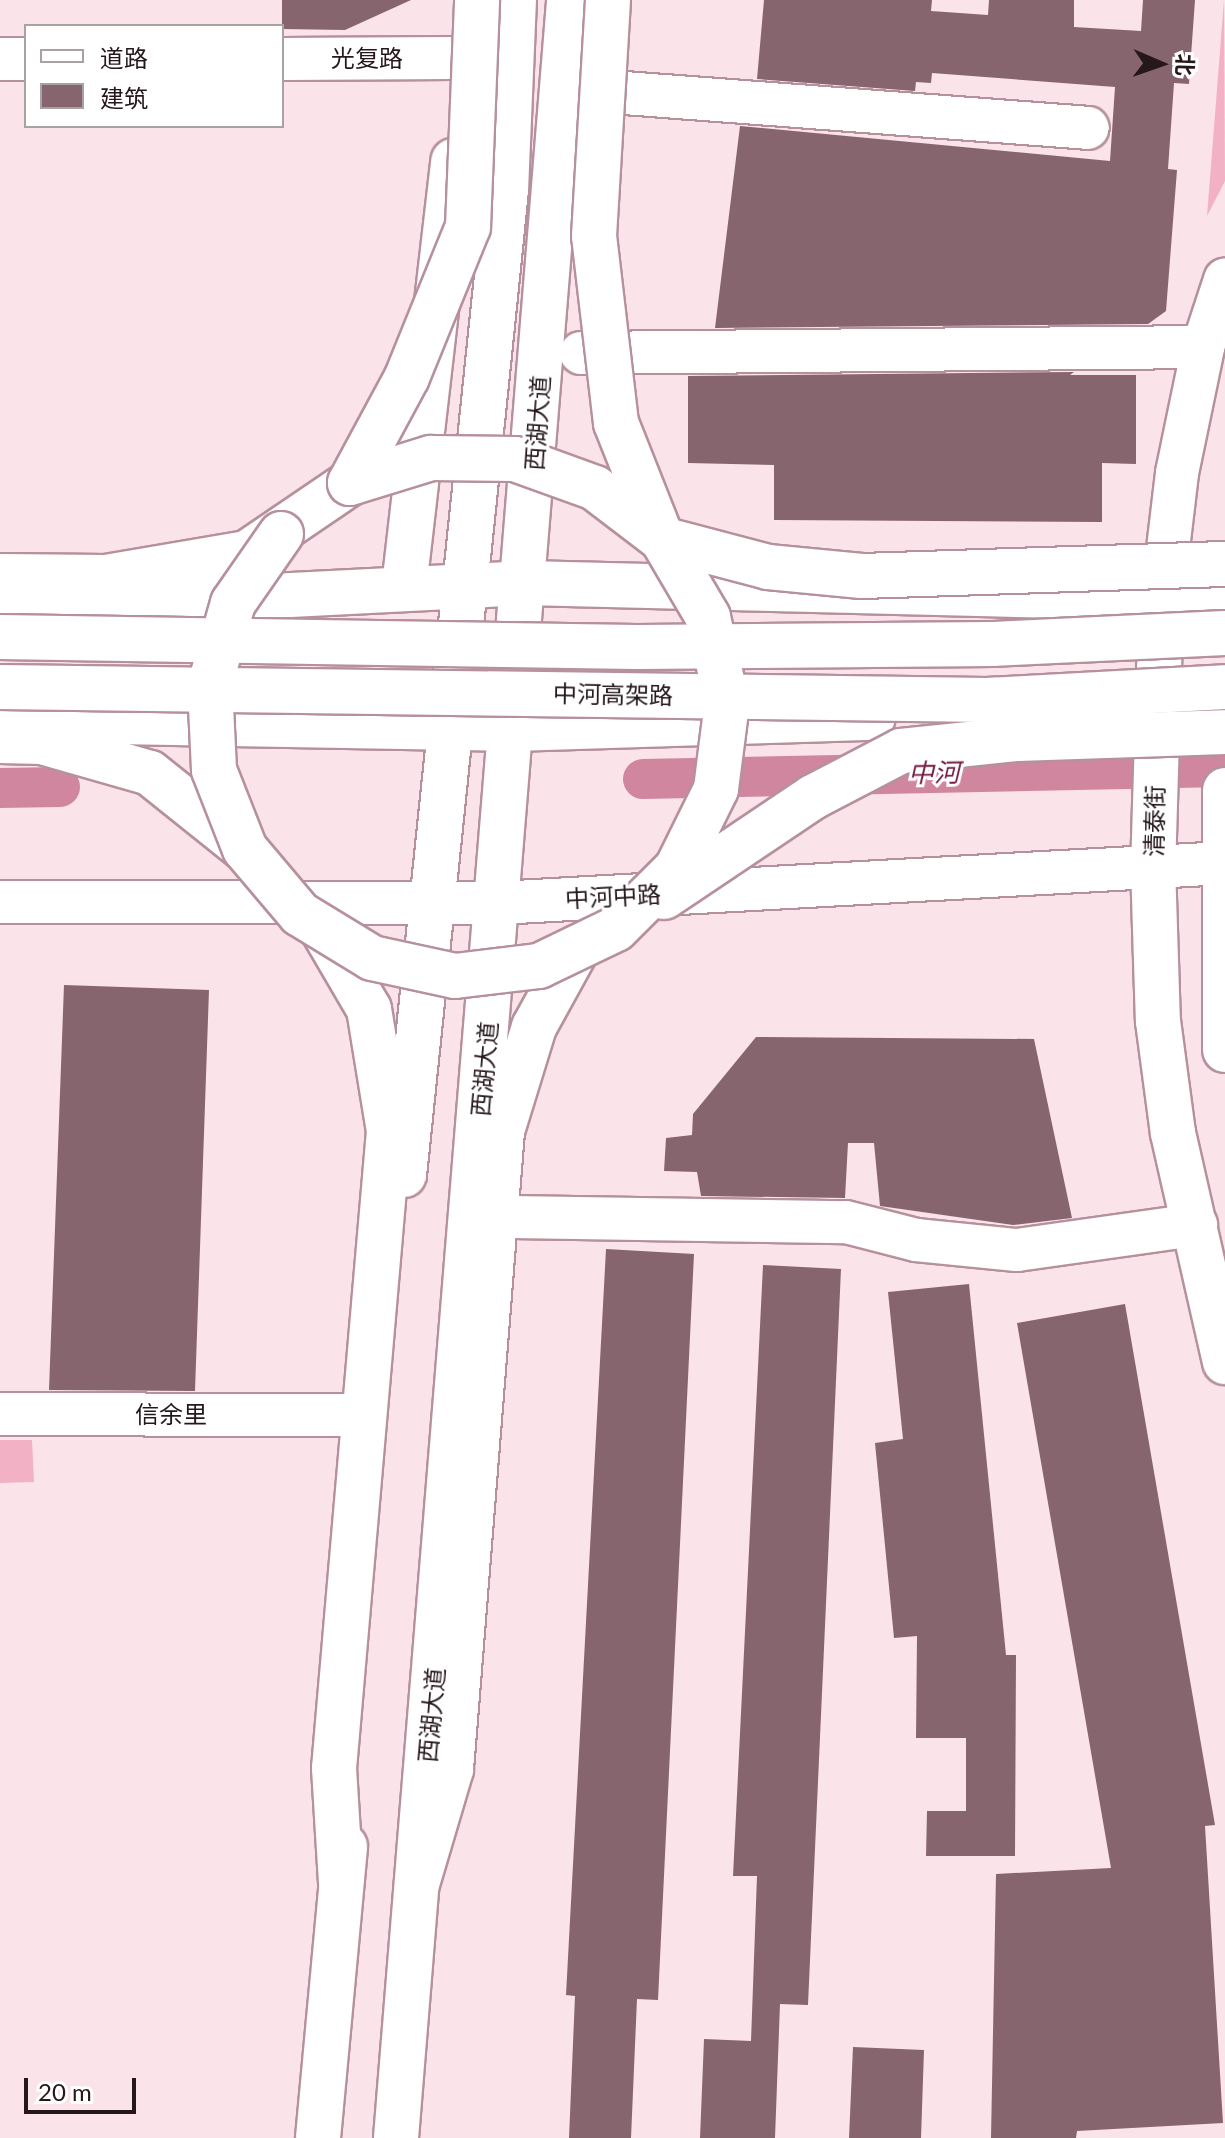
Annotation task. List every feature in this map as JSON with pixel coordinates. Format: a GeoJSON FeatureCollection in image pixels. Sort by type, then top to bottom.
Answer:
{"type":"FeatureCollection","features":[{"type":"Feature","properties":{"kind":"main road"},"geometry":{"type":"LineString","coordinates":[[350,483],[407,377],[468,227],[474,0]]}},
{"type":"Feature","properties":{"kind":"main road"},"geometry":{"type":"LineString","coordinates":[[404,587],[474,0]]}},
{"type":"Feature","properties":{"kind":"main road"},"geometry":{"type":"LineString","coordinates":[[318,2138],[428,903],[506,190],[514,0]]}},
{"type":"Feature","properties":{"kind":"main road","name":"西湖大道"},"geometry":{"type":"LineString","coordinates":[[396,2138],[525,583],[569,0]]}},
{"type":"Feature","properties":{"kind":"main road"},"geometry":{"type":"LineString","coordinates":[[417,1884],[451,1769],[502,1131],[534,1027],[597,938],[677,868],[710,803],[727,703],[708,617],[662,539],[616,423],[594,236],[608,0]]}},
{"type":"Feature","properties":{"kind":"main road"},"geometry":{"type":"LineString","coordinates":[[0,576],[106,577],[247,553],[281,534],[350,483],[431,458],[515,459],[595,488],[662,539],[768,567],[862,576],[1225,564]]}},
{"type":"Feature","properties":{"kind":"main road"},"geometry":{"type":"LineString","coordinates":[[245,849],[214,770],[210,685],[233,603],[281,534]]}},
{"type":"Feature","properties":{"kind":"main road"},"geometry":{"type":"LineString","coordinates":[[0,601],[152,602],[525,583],[1161,602],[1225,600]]}},
{"type":"Feature","properties":{"kind":"main road","name":"清泰街"},"geometry":{"type":"LineString","coordinates":[[1161,602],[1155,726],[1154,847],[1158,1021],[1173,1133],[1225,1362]]}},
{"type":"Feature","properties":{"kind":"main road","name":"中河高架路"},"geometry":{"type":"LineString","coordinates":[[0,637],[637,647],[993,644],[1225,633]]}},
{"type":"Feature","properties":{"kind":"main road","name":"中河高架路"},"geometry":{"type":"LineString","coordinates":[[0,687],[987,700],[1225,687]]}},
{"type":"Feature","properties":{"kind":"main road"},"geometry":{"type":"LineString","coordinates":[[0,720],[449,725],[513,729],[1155,726],[1225,710]]}},
{"type":"Feature","properties":{"kind":"main road"},"geometry":{"type":"LineString","coordinates":[[0,741],[42,742],[150,773],[245,849],[300,914],[372,958],[455,976],[539,966],[597,938],[813,797],[901,751],[1017,739],[1225,732]]}},
{"type":"Feature","properties":{"kind":"main road"},"geometry":{"type":"LineString","coordinates":[[1225,790],[1225,1050]]}},
{"type":"Feature","properties":{"kind":"main road"},"geometry":{"type":"LineString","coordinates":[[321,927],[369,1009],[389,1131],[334,1768],[341,1882]]}},
{"type":"Feature","properties":{"kind":"street","name":"光复路"},"geometry":{"type":"LineString","coordinates":[[284,59],[453,58]]}},
{"type":"Feature","properties":{"kind":"street"},"geometry":{"type":"LineString","coordinates":[[0,59],[24,59]]}},
{"type":"Feature","properties":{"kind":"street"},"geometry":{"type":"LineString","coordinates":[[611,92],[1088,128]]}},
{"type":"Feature","properties":{"kind":"street","name":"清泰街"},"geometry":{"type":"LineString","coordinates":[[1161,602],[1177,473],[1203,347],[1225,280]]}},
{"type":"Feature","properties":{"kind":"street"},"geometry":{"type":"LineString","coordinates":[[581,353],[1203,347]]}},
{"type":"Feature","properties":{"kind":"street","name":"中河中路"},"geometry":{"type":"LineString","coordinates":[[0,902],[498,903],[1154,847],[1224,853]]}},
{"type":"Feature","properties":{"kind":"street"},"geometry":{"type":"LineString","coordinates":[[512,1217],[846,1222],[916,1240],[1017,1250],[1196,1225]]}},
{"type":"Feature","properties":{"kind":"street","name":"信余里"},"geometry":{"type":"LineString","coordinates":[[0,1414],[343,1415]]}},
{"type":"Feature","properties":{"kind":"shaded area"},"geometry":{"type":"Polygon","coordinates":[[[1224,0],[1225,181],[1207,216],[1224,0]]]}},
{"type":"Feature","properties":{"kind":"shaded area"},"geometry":{"type":"Polygon","coordinates":[[[0,1440],[32,1440],[34,1482],[0,1483],[0,1440]]]}},
{"type":"Feature","properties":{"kind":"building"},"geometry":{"type":"Polygon","coordinates":[[[282,0],[411,0],[345,30],[284,29],[282,0]]]}},
{"type":"Feature","properties":{"kind":"building"},"geometry":{"type":"Polygon","coordinates":[[[764,0],[932,0],[931,11],[988,15],[989,0],[1074,0],[1074,27],[1141,31],[1143,0],[1195,0],[1189,84],[1174,83],[1168,169],[1177,170],[1166,311],[1148,324],[715,328],[740,126],[1110,161],[1115,87],[932,73],[931,83],[916,82],[915,91],[757,79],[764,0]]]}},
{"type":"Feature","properties":{"kind":"building"},"geometry":{"type":"Polygon","coordinates":[[[1074,372],[1070,375],[1136,375],[1136,464],[1102,463],[1102,522],[774,520],[774,465],[688,463],[688,376],[1074,372]]]}},
{"type":"Feature","properties":{"kind":"building"},"geometry":{"type":"Polygon","coordinates":[[[64,985],[209,990],[195,1391],[49,1390],[64,985]]]}},
{"type":"Feature","properties":{"kind":"building"},"geometry":{"type":"Polygon","coordinates":[[[756,1037],[1034,1039],[1072,1218],[1013,1225],[880,1206],[874,1143],[848,1143],[845,1198],[701,1196],[697,1172],[664,1171],[666,1138],[692,1135],[693,1114],[756,1037]]]}},
{"type":"Feature","properties":{"kind":"building"},"geometry":{"type":"Polygon","coordinates":[[[606,1249],[694,1254],[658,2000],[637,1999],[631,2138],[569,2138],[575,1996],[566,1995],[606,1249]]]}},
{"type":"Feature","properties":{"kind":"building"},"geometry":{"type":"Polygon","coordinates":[[[763,1265],[841,1269],[808,2005],[780,2004],[775,2138],[700,2138],[704,2039],[751,2041],[757,1876],[733,1876],[763,1265]]]}},
{"type":"Feature","properties":{"kind":"building"},"geometry":{"type":"Polygon","coordinates":[[[969,1284],[1006,1655],[1016,1655],[1015,1856],[926,1856],[927,1811],[966,1811],[966,1738],[916,1738],[917,1636],[894,1638],[875,1443],[903,1439],[888,1292],[969,1284]]]}},
{"type":"Feature","properties":{"kind":"building"},"geometry":{"type":"Polygon","coordinates":[[[1125,1304],[1215,1825],[1205,1826],[1223,2123],[1077,2131],[1076,2138],[991,2138],[996,1874],[1111,1868],[1017,1323],[1125,1304]]]}},
{"type":"Feature","properties":{"kind":"building"},"geometry":{"type":"Polygon","coordinates":[[[853,2047],[924,2050],[921,2138],[849,2138],[853,2047]]]}},
{"type":"Feature","properties":{"kind":"waterway","name":"中河"},"geometry":{"type":"LineString","coordinates":[[643,779],[1225,767]]}},
{"type":"Feature","properties":{"kind":"waterway","name":"中河"},"geometry":{"type":"LineString","coordinates":[[0,788],[60,787]]}}]}
